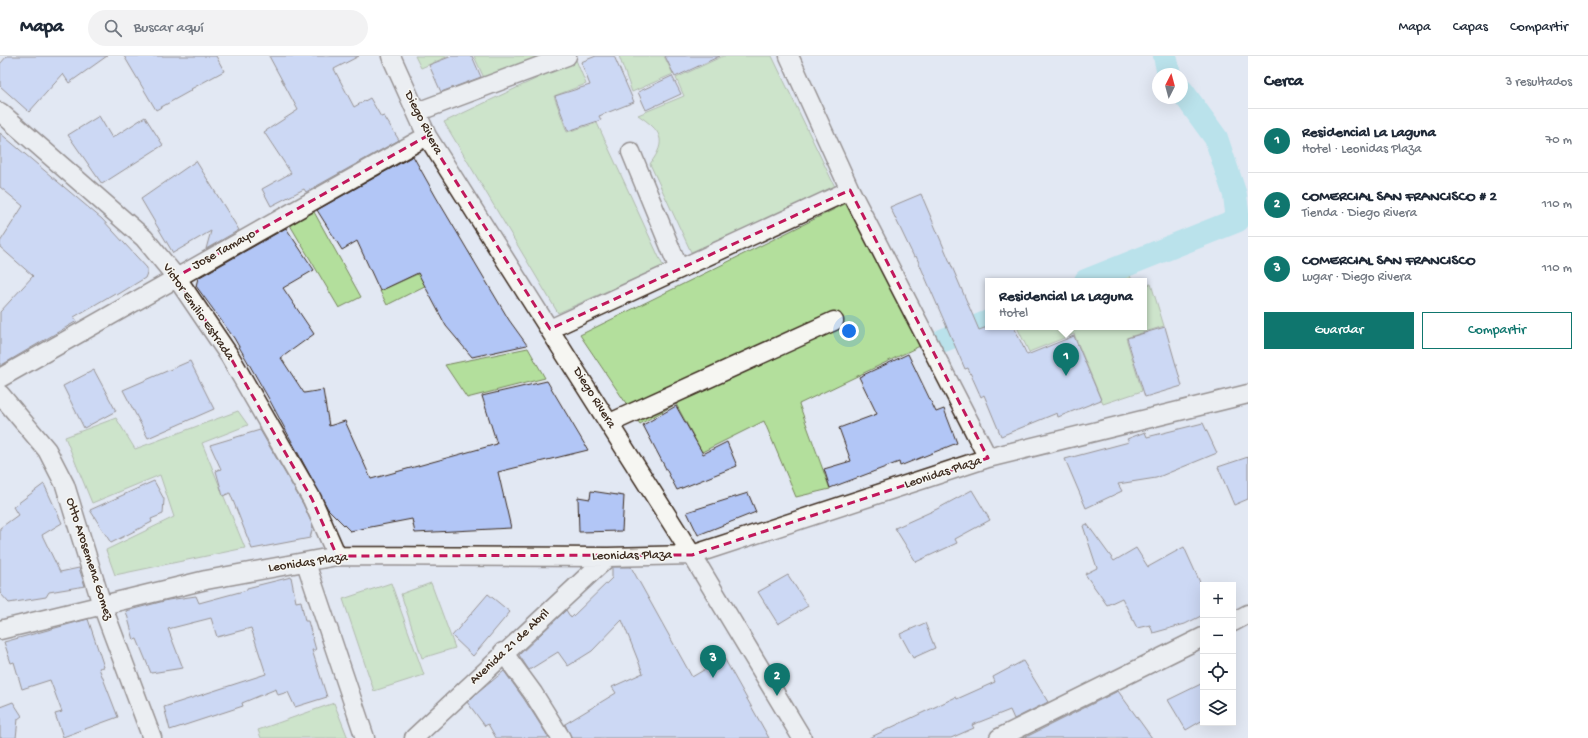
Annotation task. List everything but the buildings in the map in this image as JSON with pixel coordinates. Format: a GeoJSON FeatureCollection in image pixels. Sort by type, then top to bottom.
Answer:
{"type":"FeatureCollection","features":[{"type":"Feature","properties":{"kind":"street","name":"Diego Rivera"},"geometry":{"type":"LineString","coordinates":[[390,56],[427,136],[692,554],[802,738]]}},
{"type":"Feature","properties":{"kind":"street"},"geometry":{"type":"LineString","coordinates":[[417,112],[567,56]]}},
{"type":"Feature","properties":{"kind":"street"},"geometry":{"type":"LineString","coordinates":[[789,56],[850,190],[988,458]]}},
{"type":"Feature","properties":{"kind":"street","name":"Victor Emilio Estrada"},"geometry":{"type":"LineString","coordinates":[[0,112],[144,238],[176,277],[233,362],[312,499],[337,556]]}},
{"type":"Feature","properties":{"kind":"street","name":"Jose Tamayo"},"geometry":{"type":"LineString","coordinates":[[0,378],[427,136]]}},
{"type":"Feature","properties":{"kind":"street"},"geometry":{"type":"LineString","coordinates":[[630,152],[679,269]]}},
{"type":"Feature","properties":{"kind":"street"},"geometry":{"type":"LineString","coordinates":[[550,329],[850,190]]}},
{"type":"Feature","properties":{"kind":"street"},"geometry":{"type":"LineString","coordinates":[[610,423],[834,321]]}},
{"type":"Feature","properties":{"kind":"street","name":"Otto Arosemena Gomez"},"geometry":{"type":"LineString","coordinates":[[0,394],[47,450],[65,485],[102,605],[152,738]]}},
{"type":"Feature","properties":{"kind":"street","name":"Leonidas Plaza"},"geometry":{"type":"LineString","coordinates":[[0,630],[206,580],[306,563],[337,556],[608,557],[692,554],[988,458],[1248,394]]}},
{"type":"Feature","properties":{"kind":"street","name":"Avenida 21 de Abril"},"geometry":{"type":"LineString","coordinates":[[414,738],[503,652],[608,557]]}},
{"type":"Feature","properties":{"kind":"street"},"geometry":{"type":"LineString","coordinates":[[306,563],[366,738]]}},
{"type":"Feature","properties":{"kind":"street"},"geometry":{"type":"LineString","coordinates":[[1236,620],[1248,614]]}},
{"type":"Feature","properties":{"kind":"street"},"geometry":{"type":"LineString","coordinates":[[999,738],[1200,638]]}},
{"type":"Feature","properties":{"kind":"street"},"geometry":{"type":"LineString","coordinates":[[503,652],[533,693],[561,738]]}},
{"type":"Feature","properties":{"kind":"highlighted area"},"geometry":{"type":"Polygon","coordinates":[[[427,136],[550,329],[850,190],[988,458],[692,555],[337,556],[312,499],[229,355],[176,277],[427,136]]]}},
{"type":"Feature","properties":{"kind":"green space"},"geometry":{"type":"Polygon","coordinates":[[[415,56],[449,56],[421,68],[415,56]]]}},
{"type":"Feature","properties":{"kind":"green space"},"geometry":{"type":"Polygon","coordinates":[[[474,56],[549,56],[484,78],[474,56]]]}},
{"type":"Feature","properties":{"kind":"green space"},"geometry":{"type":"Polygon","coordinates":[[[619,56],[664,56],[673,74],[632,92],[619,56]]]}},
{"type":"Feature","properties":{"kind":"green space"},"geometry":{"type":"Polygon","coordinates":[[[723,56],[772,56],[836,189],[691,252],[650,164],[656,156],[659,148],[659,136],[657,131],[652,126],[638,115],[684,96],[676,78],[723,56]]]}},
{"type":"Feature","properties":{"kind":"green space"},"geometry":{"type":"Polygon","coordinates":[[[576,60],[586,84],[554,96],[567,132],[597,123],[663,266],[558,313],[444,122],[576,60]]]}},
{"type":"Feature","properties":{"kind":"green space"},"geometry":{"type":"Polygon","coordinates":[[[851,201],[922,345],[799,404],[830,489],[796,497],[764,421],[702,452],[676,404],[640,424],[580,335],[851,201]]]}},
{"type":"Feature","properties":{"kind":"green space"},"geometry":{"type":"Polygon","coordinates":[[[314,212],[361,297],[339,308],[290,225],[314,212]]]}},
{"type":"Feature","properties":{"kind":"green space"},"geometry":{"type":"Polygon","coordinates":[[[468,251],[474,261],[387,305],[380,291],[468,251]]]}},
{"type":"Feature","properties":{"kind":"green space"},"geometry":{"type":"Polygon","coordinates":[[[1127,266],[1131,278],[1099,278],[1127,266]]]}},
{"type":"Feature","properties":{"kind":"green space"},"geometry":{"type":"Polygon","coordinates":[[[1151,284],[1164,326],[1126,338],[1142,391],[1103,404],[1074,334],[1029,352],[1018,330],[1147,330],[1147,285],[1151,284]]]}},
{"type":"Feature","properties":{"kind":"green space"},"geometry":{"type":"Polygon","coordinates":[[[528,348],[545,378],[467,398],[445,365],[528,348]]]}},
{"type":"Feature","properties":{"kind":"green space"},"geometry":{"type":"Polygon","coordinates":[[[238,411],[248,425],[202,443],[245,548],[115,575],[106,550],[174,517],[160,475],[92,503],[65,437],[116,418],[135,449],[238,411]]]}},
{"type":"Feature","properties":{"kind":"green space"},"geometry":{"type":"Polygon","coordinates":[[[391,583],[424,675],[374,691],[343,599],[391,583]]]}},
{"type":"Feature","properties":{"kind":"green space"},"geometry":{"type":"Polygon","coordinates":[[[431,583],[455,648],[422,658],[401,594],[431,583]]]}},
{"type":"Feature","properties":{"kind":"green space"},"geometry":{"type":"Polygon","coordinates":[[[334,703],[348,738],[261,738],[258,730],[334,703]]]}},
{"type":"Feature","properties":{"kind":"waterway"},"geometry":{"type":"LineString","coordinates":[[1165,56],[1168,68]]}},
{"type":"Feature","properties":{"kind":"waterway"},"geometry":{"type":"LineString","coordinates":[[1093,278],[1238,220],[1235,195],[1216,138],[1188,99]]}},
{"type":"Feature","properties":{"kind":"waterway"},"geometry":{"type":"LineString","coordinates":[[944,340],[985,323]]}},
{"type":"Feature","properties":{"kind":"place","name":"Residencial La Laguna"},"geometry":{"type":"Point","coordinates":[1066,376]}},
{"type":"Feature","properties":{"kind":"place","name":"COMERCIAL SAN FRANCISCO"},"geometry":{"type":"Point","coordinates":[713,678]}},
{"type":"Feature","properties":{"kind":"place","name":"COMERCIAL SAN FRANCISCO # 2"},"geometry":{"type":"Point","coordinates":[777,696]}}]}
